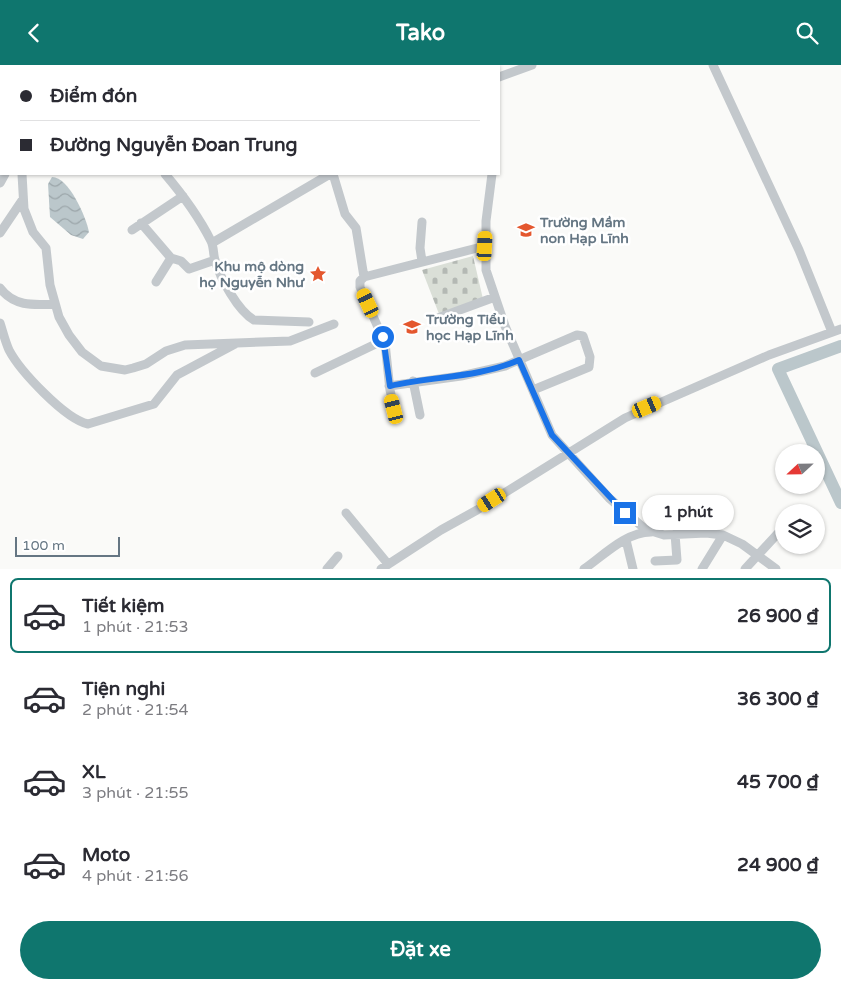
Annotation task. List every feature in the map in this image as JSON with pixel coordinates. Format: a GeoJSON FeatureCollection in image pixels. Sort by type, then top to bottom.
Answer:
{"type":"FeatureCollection","features":[{"type":"Feature","properties":{"kind":"street"},"geometry":{"type":"LineString","coordinates":[[500,77],[532,65]]}},
{"type":"Feature","properties":{"kind":"street"},"geometry":{"type":"LineString","coordinates":[[346,513],[385,567],[440,530],[477,510],[625,417],[769,355],[837,331],[713,65]]}},
{"type":"Feature","properties":{"kind":"street"},"geometry":{"type":"LineString","coordinates":[[22,175],[23,199],[30,226],[48,254],[50,285],[55,304],[64,326],[82,351],[95,363],[108,369],[125,370],[146,364],[166,351],[185,345],[290,341],[334,325]]}},
{"type":"Feature","properties":{"kind":"street"},"geometry":{"type":"LineString","coordinates":[[166,175],[183,196],[212,243],[215,260],[231,295],[250,318],[254,320],[309,322]]}},
{"type":"Feature","properties":{"kind":"street"},"geometry":{"type":"LineString","coordinates":[[212,243],[329,175]]}},
{"type":"Feature","properties":{"kind":"street"},"geometry":{"type":"LineString","coordinates":[[331,175],[345,213],[356,228],[364,277]]}},
{"type":"Feature","properties":{"kind":"street"},"geometry":{"type":"LineString","coordinates":[[492,175],[485,246],[486,270],[519,360],[548,429],[567,453],[616,505],[652,532]]}},
{"type":"Feature","properties":{"kind":"street"},"geometry":{"type":"LineString","coordinates":[[132,229],[183,196]]}},
{"type":"Feature","properties":{"kind":"street"},"geometry":{"type":"LineString","coordinates":[[0,233],[23,199]]}},
{"type":"Feature","properties":{"kind":"street"},"geometry":{"type":"LineString","coordinates":[[422,222],[420,248],[422,261]]}},
{"type":"Feature","properties":{"kind":"street"},"geometry":{"type":"LineString","coordinates":[[141,223],[172,258],[180,261],[189,269],[215,260]]}},
{"type":"Feature","properties":{"kind":"street"},"geometry":{"type":"LineString","coordinates":[[394,409],[384,340],[360,287],[360,281],[364,277],[485,246]]}},
{"type":"Feature","properties":{"kind":"street"},"geometry":{"type":"LineString","coordinates":[[156,281],[172,258]]}},
{"type":"Feature","properties":{"kind":"street"},"geometry":{"type":"LineString","coordinates":[[0,288],[7,296],[17,302],[28,305],[55,304]]}},
{"type":"Feature","properties":{"kind":"street"},"geometry":{"type":"LineString","coordinates":[[438,318],[495,297]]}},
{"type":"Feature","properties":{"kind":"street"},"geometry":{"type":"LineString","coordinates":[[0,323],[10,351],[40,387],[64,412],[80,422],[88,423],[154,404],[177,375],[237,343]]}},
{"type":"Feature","properties":{"kind":"street"},"geometry":{"type":"LineString","coordinates":[[390,386],[413,381],[461,376],[505,366],[577,335],[583,337],[590,357],[589,367],[533,390]]}},
{"type":"Feature","properties":{"kind":"street"},"geometry":{"type":"LineString","coordinates":[[315,373],[384,340]]}},
{"type":"Feature","properties":{"kind":"street"},"geometry":{"type":"LineString","coordinates":[[413,381],[420,415]]}},
{"type":"Feature","properties":{"kind":"street"},"geometry":{"type":"LineString","coordinates":[[584,569],[626,540],[641,532],[652,532],[723,535],[776,569]]}},
{"type":"Feature","properties":{"kind":"street"},"geometry":{"type":"LineString","coordinates":[[655,561],[676,560],[675,534]]}},
{"type":"Feature","properties":{"kind":"street"},"geometry":{"type":"LineString","coordinates":[[702,569],[723,535]]}},
{"type":"Feature","properties":{"kind":"street"},"geometry":{"type":"LineString","coordinates":[[745,569],[775,536]]}},
{"type":"Feature","properties":{"kind":"street"},"geometry":{"type":"LineString","coordinates":[[626,540],[633,569]]}},
{"type":"Feature","properties":{"kind":"street"},"geometry":{"type":"LineString","coordinates":[[327,569],[338,556]]}},
{"type":"Feature","properties":{"kind":"green space"},"geometry":{"type":"Polygon","coordinates":[[[473,256],[483,299],[439,314],[422,270],[473,256]]]}},
{"type":"Feature","properties":{"kind":"water"},"geometry":{"type":"Polygon","coordinates":[[[52,177],[65,183],[76,199],[89,232],[83,239],[71,235],[50,217],[48,184],[52,177]]]}},
{"type":"Feature","properties":{"kind":"waterway"},"geometry":{"type":"LineString","coordinates":[[841,346],[778,369],[841,503]]}},
{"type":"Feature","properties":{"kind":"place","name":"Trường Mầm non Hạp Lĩnh"},"geometry":{"type":"Point","coordinates":[526,230]}},
{"type":"Feature","properties":{"kind":"place","name":"Khu mộ dòng họ Nguyễn Như"},"geometry":{"type":"Point","coordinates":[318,274]}},
{"type":"Feature","properties":{"kind":"place","name":"Trường Tiểu học Hạp Lĩnh"},"geometry":{"type":"Point","coordinates":[412,327]}},
{"type":"Feature","properties":{"kind":"route"},"geometry":{"type":"LineString","coordinates":[[383,337],[390,386],[413,381],[461,376],[505,366],[519,360],[545,423],[552,435],[578,465],[625,513]]}}]}
